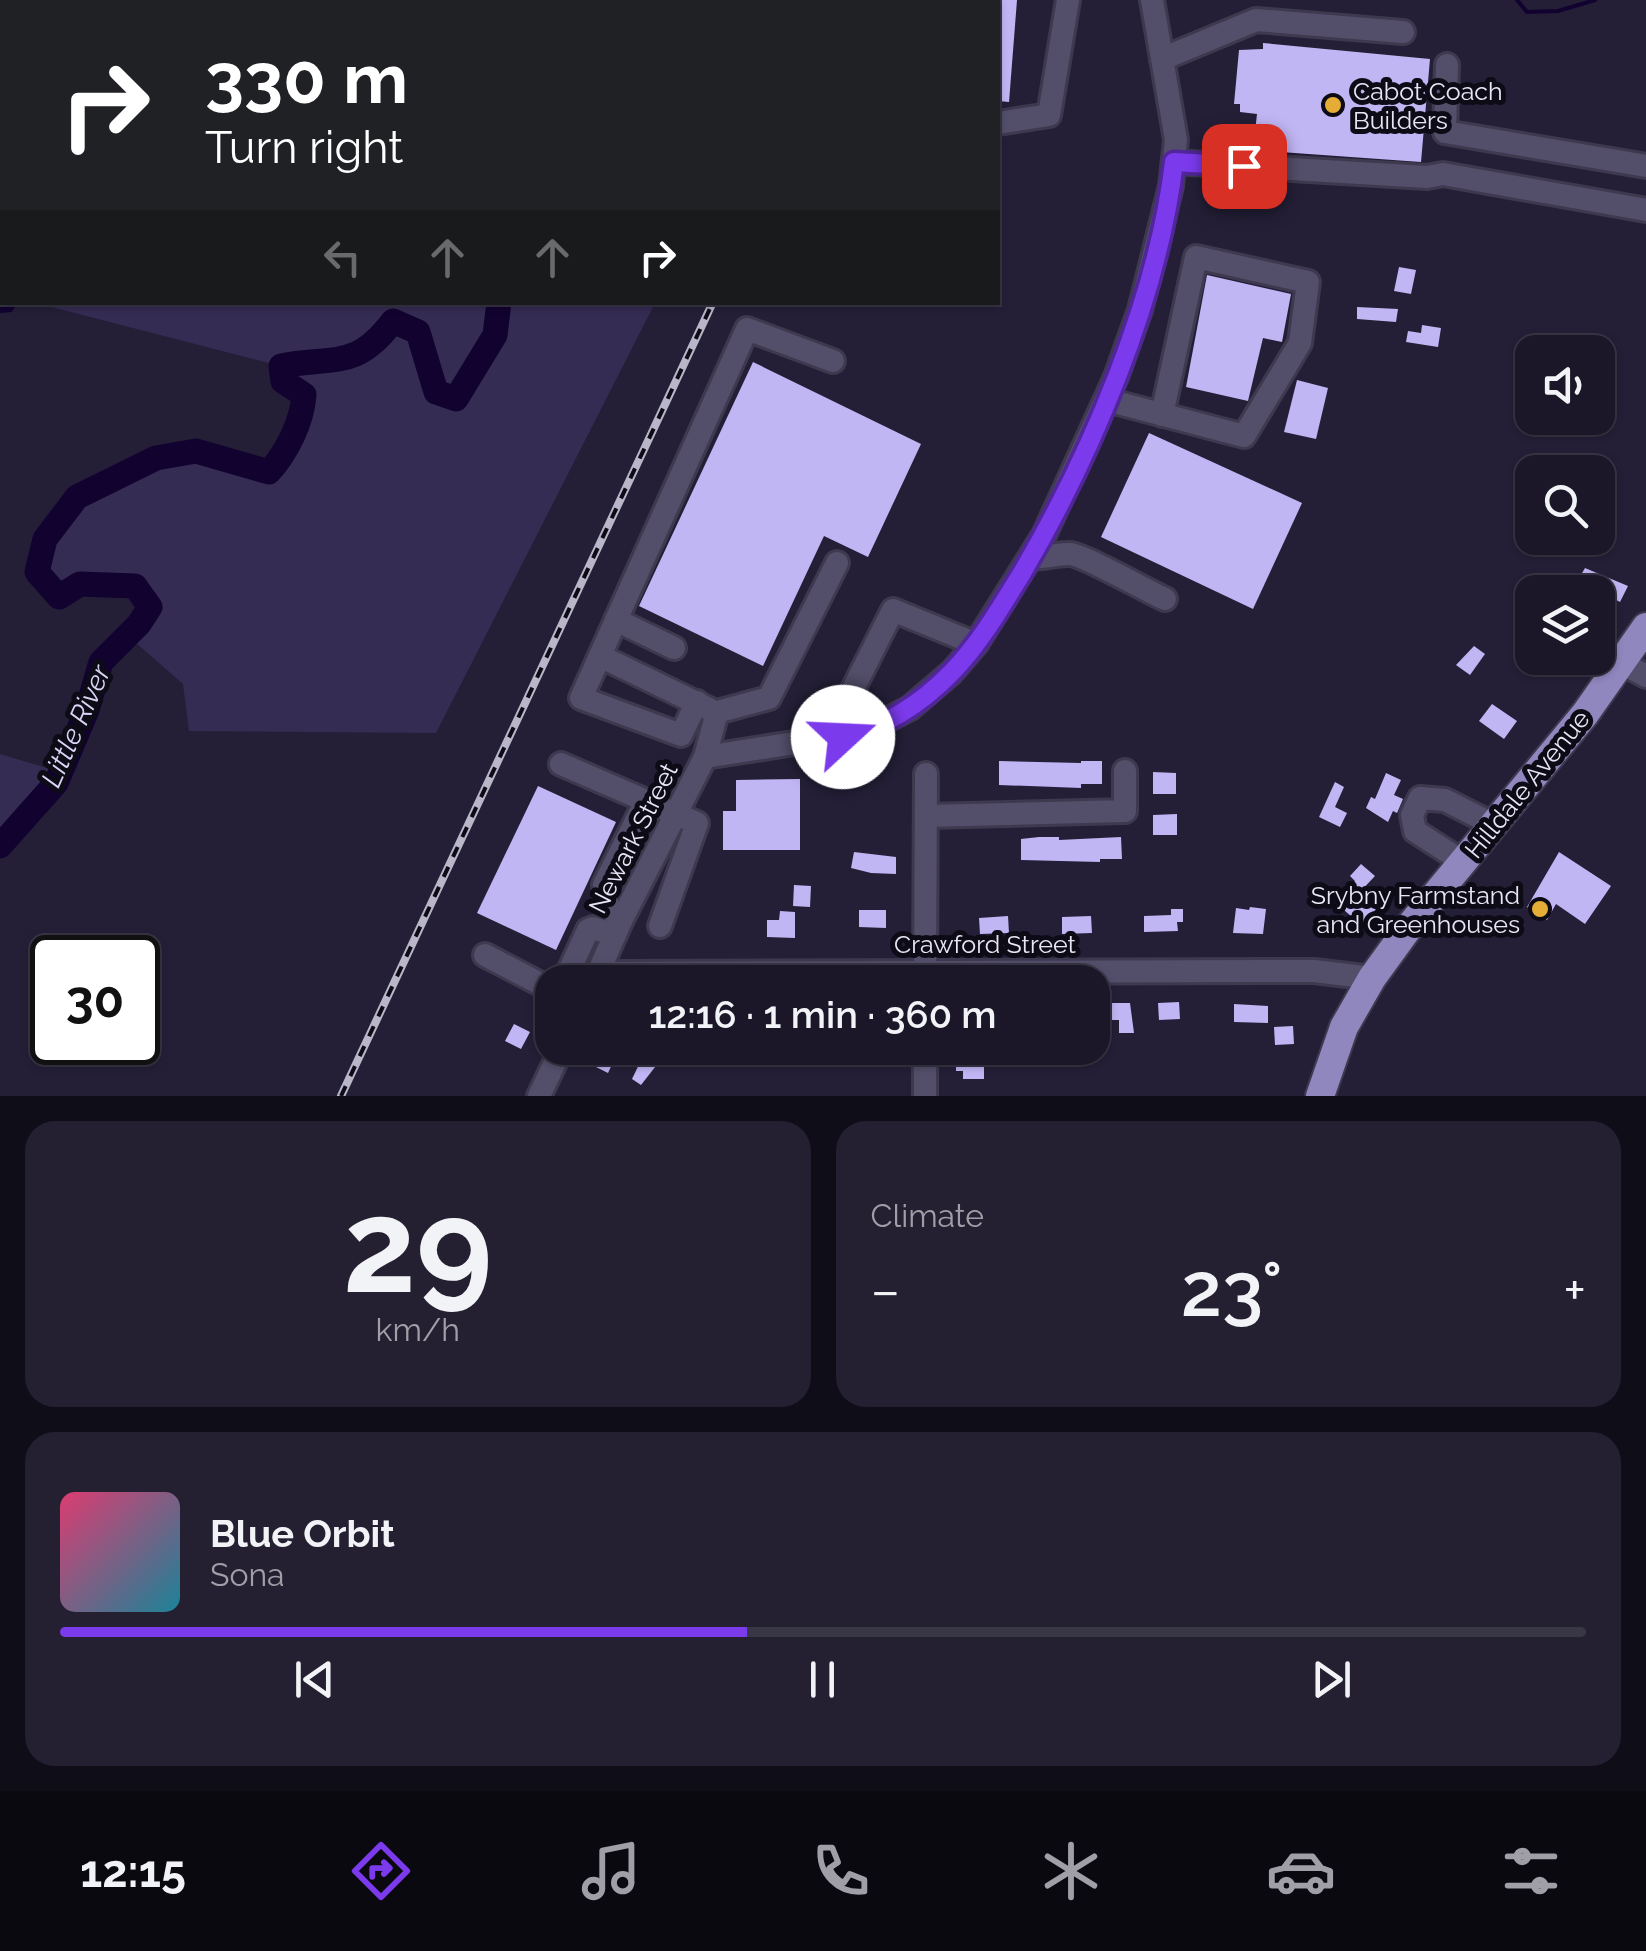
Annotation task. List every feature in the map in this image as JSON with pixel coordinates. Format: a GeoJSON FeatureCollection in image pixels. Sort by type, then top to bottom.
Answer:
{"type":"FeatureCollection","features":[{"type":"Feature","properties":{"kind":"main road","name":"Hilldale Avenue"},"geometry":{"type":"LineString","coordinates":[[1320,1096],[1344,1028],[1372,978],[1585,714],[1634,669],[1646,628]]}},
{"type":"Feature","properties":{"kind":"street"},"geometry":{"type":"LineString","coordinates":[[1000,124],[1050,115],[1068,0]]}},
{"type":"Feature","properties":{"kind":"street"},"geometry":{"type":"LineString","coordinates":[[976,644],[893,610],[846,703],[853,734],[910,708],[931,692],[976,644],[1030,558],[1107,400],[1140,310],[1174,162],[1176,140],[1152,0]]}},
{"type":"Feature","properties":{"kind":"street"},"geometry":{"type":"LineString","coordinates":[[1162,60],[1256,20],[1403,32]]}},
{"type":"Feature","properties":{"kind":"street"},"geometry":{"type":"LineString","coordinates":[[1435,175],[1444,132],[1447,65]]}},
{"type":"Feature","properties":{"kind":"street"},"geometry":{"type":"LineString","coordinates":[[1444,132],[1646,166]]}},
{"type":"Feature","properties":{"kind":"street"},"geometry":{"type":"LineString","coordinates":[[1174,162],[1435,175],[1646,210]]}},
{"type":"Feature","properties":{"kind":"street"},"geometry":{"type":"LineString","coordinates":[[1107,400],[1162,415],[1244,436],[1300,343],[1308,282],[1196,258],[1162,415]]}},
{"type":"Feature","properties":{"kind":"street"},"geometry":{"type":"LineString","coordinates":[[707,708],[681,735],[581,698],[746,329],[833,361]]}},
{"type":"Feature","properties":{"kind":"street"},"geometry":{"type":"LineString","coordinates":[[1030,558],[1070,553],[1165,599]]}},
{"type":"Feature","properties":{"kind":"street"},"geometry":{"type":"LineString","coordinates":[[600,656],[707,708],[770,698],[837,563]]}},
{"type":"Feature","properties":{"kind":"street"},"geometry":{"type":"LineString","coordinates":[[616,620],[674,648]]}},
{"type":"Feature","properties":{"kind":"street"},"geometry":{"type":"LineString","coordinates":[[705,757],[707,708]]}},
{"type":"Feature","properties":{"kind":"street","name":"Newark Street"},"geometry":{"type":"LineString","coordinates":[[602,965],[705,757],[853,734]]}},
{"type":"Feature","properties":{"kind":"street"},"geometry":{"type":"LineString","coordinates":[[561,764],[697,824],[660,926]]}},
{"type":"Feature","properties":{"kind":"street"},"geometry":{"type":"LineString","coordinates":[[926,816],[1125,811],[1125,771]]}},
{"type":"Feature","properties":{"kind":"street"},"geometry":{"type":"LineString","coordinates":[[926,774],[926,965]]}},
{"type":"Feature","properties":{"kind":"street"},"geometry":{"type":"LineString","coordinates":[[1463,862],[1415,831],[1412,815],[1420,798],[1445,800],[1494,825]]}},
{"type":"Feature","properties":{"kind":"street"},"geometry":{"type":"LineString","coordinates":[[572,965],[588,930],[618,928],[604,885],[646,801]]}},
{"type":"Feature","properties":{"kind":"street"},"geometry":{"type":"LineString","coordinates":[[484,955],[535,981]]}},
{"type":"Feature","properties":{"kind":"street","name":"Crawford Street"},"geometry":{"type":"LineString","coordinates":[[1110,974],[1314,971],[1372,978]]}},
{"type":"Feature","properties":{"kind":"street"},"geometry":{"type":"LineString","coordinates":[[539,1096],[554,1065]]}},
{"type":"Feature","properties":{"kind":"street"},"geometry":{"type":"LineString","coordinates":[[925,1065],[925,1096]]}},
{"type":"Feature","properties":{"kind":"shaded area"},"geometry":{"type":"Polygon","coordinates":[[[0,305],[16,305],[12,312],[0,313],[0,305]]]}},
{"type":"Feature","properties":{"kind":"shaded area"},"geometry":{"type":"Polygon","coordinates":[[[44,305],[497,305],[497,317],[499,305],[654,305],[436,733],[189,731],[183,684],[127,635],[150,607],[135,586],[80,584],[59,597],[37,572],[45,539],[77,497],[156,458],[196,451],[269,472],[292,436],[304,395],[283,381],[280,366],[44,305]]]}},
{"type":"Feature","properties":{"kind":"shaded area"},"geometry":{"type":"Polygon","coordinates":[[[0,754],[57,771],[57,792],[0,847],[0,754]]]}},
{"type":"Feature","properties":{"kind":"building"},"geometry":{"type":"Polygon","coordinates":[[[1000,0],[1017,0],[1009,102],[1000,101],[1000,0]]]}},
{"type":"Feature","properties":{"kind":"building","name":"Cabot Coach Builders"},"geometry":{"type":"Polygon","coordinates":[[[1263,43],[1430,59],[1421,162],[1253,150],[1257,114],[1240,112],[1240,104],[1234,104],[1239,50],[1263,49],[1263,43]]]}},
{"type":"Feature","properties":{"kind":"building"},"geometry":{"type":"Polygon","coordinates":[[[1399,267],[1416,270],[1411,294],[1394,291],[1399,267]]]}},
{"type":"Feature","properties":{"kind":"building"},"geometry":{"type":"Polygon","coordinates":[[[1207,275],[1291,294],[1282,342],[1263,338],[1248,401],[1186,387],[1207,275]]]}},
{"type":"Feature","properties":{"kind":"building"},"geometry":{"type":"Polygon","coordinates":[[[1357,307],[1398,309],[1396,322],[1357,319],[1357,307]]]}},
{"type":"Feature","properties":{"kind":"building"},"geometry":{"type":"Polygon","coordinates":[[[1422,325],[1441,328],[1438,347],[1406,342],[1408,331],[1421,333],[1422,325]]]}},
{"type":"Feature","properties":{"kind":"building"},"geometry":{"type":"Polygon","coordinates":[[[753,362],[921,444],[868,557],[824,536],[763,666],[639,606],[753,362]]]}},
{"type":"Feature","properties":{"kind":"building"},"geometry":{"type":"Polygon","coordinates":[[[1297,380],[1328,388],[1316,439],[1284,432],[1297,380]]]}},
{"type":"Feature","properties":{"kind":"building"},"geometry":{"type":"Polygon","coordinates":[[[1149,433],[1302,503],[1253,609],[1101,537],[1149,433]]]}},
{"type":"Feature","properties":{"kind":"building"},"geometry":{"type":"Polygon","coordinates":[[[1585,568],[1602,575],[1581,575],[1585,568]]]}},
{"type":"Feature","properties":{"kind":"building"},"geometry":{"type":"Polygon","coordinates":[[[1615,581],[1628,586],[1620,602],[1615,599],[1615,581]]]}},
{"type":"Feature","properties":{"kind":"building"},"geometry":{"type":"Polygon","coordinates":[[[1474,646],[1485,654],[1470,675],[1456,665],[1474,646]]]}},
{"type":"Feature","properties":{"kind":"building"},"geometry":{"type":"Polygon","coordinates":[[[1492,704],[1517,721],[1504,739],[1479,721],[1492,704]]]}},
{"type":"Feature","properties":{"kind":"building"},"geometry":{"type":"Polygon","coordinates":[[[999,761],[1102,761],[1102,784],[1081,784],[1081,788],[999,785],[999,761]]]}},
{"type":"Feature","properties":{"kind":"building"},"geometry":{"type":"Polygon","coordinates":[[[1153,772],[1176,773],[1176,794],[1153,794],[1153,772]]]}},
{"type":"Feature","properties":{"kind":"building"},"geometry":{"type":"Polygon","coordinates":[[[1386,773],[1401,780],[1394,795],[1403,799],[1388,822],[1366,808],[1371,797],[1375,799],[1386,773]]]}},
{"type":"Feature","properties":{"kind":"building"},"geometry":{"type":"Polygon","coordinates":[[[800,779],[800,850],[723,850],[723,811],[736,811],[736,780],[800,779]]]}},
{"type":"Feature","properties":{"kind":"building"},"geometry":{"type":"Polygon","coordinates":[[[1335,782],[1344,787],[1335,807],[1347,813],[1340,827],[1319,817],[1335,782]]]}},
{"type":"Feature","properties":{"kind":"building"},"geometry":{"type":"Polygon","coordinates":[[[538,786],[616,822],[556,950],[477,913],[538,786]]]}},
{"type":"Feature","properties":{"kind":"building"},"geometry":{"type":"Polygon","coordinates":[[[1177,814],[1177,835],[1153,835],[1153,815],[1177,814]]]}},
{"type":"Feature","properties":{"kind":"building"},"geometry":{"type":"Polygon","coordinates":[[[1121,837],[1122,859],[1021,860],[1021,839],[1121,837]]]}},
{"type":"Feature","properties":{"kind":"building"},"geometry":{"type":"Polygon","coordinates":[[[854,852],[896,857],[896,874],[851,868],[854,852]]]}},
{"type":"Feature","properties":{"kind":"building"},"geometry":{"type":"Polygon","coordinates":[[[1559,852],[1611,886],[1585,924],[1556,904],[1547,920],[1527,907],[1559,852]]]}},
{"type":"Feature","properties":{"kind":"building"},"geometry":{"type":"Polygon","coordinates":[[[1361,864],[1375,876],[1357,895],[1349,888],[1355,881],[1350,876],[1361,864]]]}},
{"type":"Feature","properties":{"kind":"building"},"geometry":{"type":"Polygon","coordinates":[[[794,885],[811,886],[810,907],[793,906],[794,885]]]}},
{"type":"Feature","properties":{"kind":"building"},"geometry":{"type":"Polygon","coordinates":[[[1361,890],[1379,906],[1361,925],[1344,910],[1361,890]]]}},
{"type":"Feature","properties":{"kind":"building"},"geometry":{"type":"Polygon","coordinates":[[[1236,908],[1266,909],[1263,934],[1233,933],[1236,908]]]}},
{"type":"Feature","properties":{"kind":"building"},"geometry":{"type":"Polygon","coordinates":[[[1171,909],[1183,909],[1178,931],[1144,932],[1144,916],[1171,915],[1171,909]]]}},
{"type":"Feature","properties":{"kind":"building"},"geometry":{"type":"Polygon","coordinates":[[[859,910],[886,910],[886,928],[859,927],[859,910]]]}},
{"type":"Feature","properties":{"kind":"building"},"geometry":{"type":"Polygon","coordinates":[[[780,911],[795,912],[795,938],[767,937],[767,920],[779,920],[780,911]]]}},
{"type":"Feature","properties":{"kind":"building"},"geometry":{"type":"Polygon","coordinates":[[[1008,916],[1009,933],[980,934],[979,918],[1008,916]]]}},
{"type":"Feature","properties":{"kind":"building"},"geometry":{"type":"Polygon","coordinates":[[[1091,916],[1092,933],[1062,934],[1062,917],[1091,916]]]}},
{"type":"Feature","properties":{"kind":"building"},"geometry":{"type":"Polygon","coordinates":[[[1179,1002],[1180,1019],[1159,1020],[1158,1003],[1179,1002]]]}},
{"type":"Feature","properties":{"kind":"building"},"geometry":{"type":"Polygon","coordinates":[[[1110,1003],[1130,1003],[1134,1033],[1119,1033],[1119,1020],[1110,1020],[1110,1003]]]}},
{"type":"Feature","properties":{"kind":"building"},"geometry":{"type":"Polygon","coordinates":[[[1234,1004],[1268,1006],[1268,1023],[1234,1022],[1234,1004]]]}},
{"type":"Feature","properties":{"kind":"building"},"geometry":{"type":"Polygon","coordinates":[[[514,1024],[530,1032],[521,1049],[505,1041],[514,1024]]]}},
{"type":"Feature","properties":{"kind":"building"},"geometry":{"type":"Polygon","coordinates":[[[1293,1026],[1294,1044],[1275,1045],[1274,1027],[1293,1026]]]}},
{"type":"Feature","properties":{"kind":"building"},"geometry":{"type":"Polygon","coordinates":[[[592,1065],[612,1065],[608,1073],[592,1065]]]}},
{"type":"Feature","properties":{"kind":"building"},"geometry":{"type":"Polygon","coordinates":[[[639,1065],[657,1065],[641,1085],[632,1079],[639,1065]]]}},
{"type":"Feature","properties":{"kind":"building"},"geometry":{"type":"Polygon","coordinates":[[[956,1065],[984,1065],[984,1079],[963,1079],[963,1071],[956,1071],[956,1065]]]}},
{"type":"Feature","properties":{"kind":"waterway"},"geometry":{"type":"LineString","coordinates":[[1517,0],[1527,12],[1558,11],[1595,0]]}},
{"type":"Feature","properties":{"kind":"waterway","name":"Little River"},"geometry":{"type":"LineString","coordinates":[[0,846],[56,783],[87,710],[101,662],[139,624],[150,607],[135,586],[80,584],[59,597],[37,572],[45,539],[77,497],[156,458],[196,451],[269,472],[292,436],[304,395],[283,381],[281,366],[356,354],[380,337],[393,321],[418,332],[436,392],[456,399],[495,335],[499,305]]}},
{"type":"Feature","properties":{"kind":"railway"},"geometry":{"type":"LineString","coordinates":[[341,1096],[712,305]]}},
{"type":"Feature","properties":{"kind":"place","name":"Cabot Coach Builders"},"geometry":{"type":"Point","coordinates":[1333,105]}},
{"type":"Feature","properties":{"kind":"place","name":"Srybny Farmstand and Greenhouses"},"geometry":{"type":"Point","coordinates":[1540,909]}},
{"type":"Feature","properties":{"kind":"route"},"geometry":{"type":"LineString","coordinates":[[843,737],[864,732],[910,708],[952,672],[976,644],[1044,535],[1107,400],[1140,310],[1174,162],[1244,166]]}}]}
